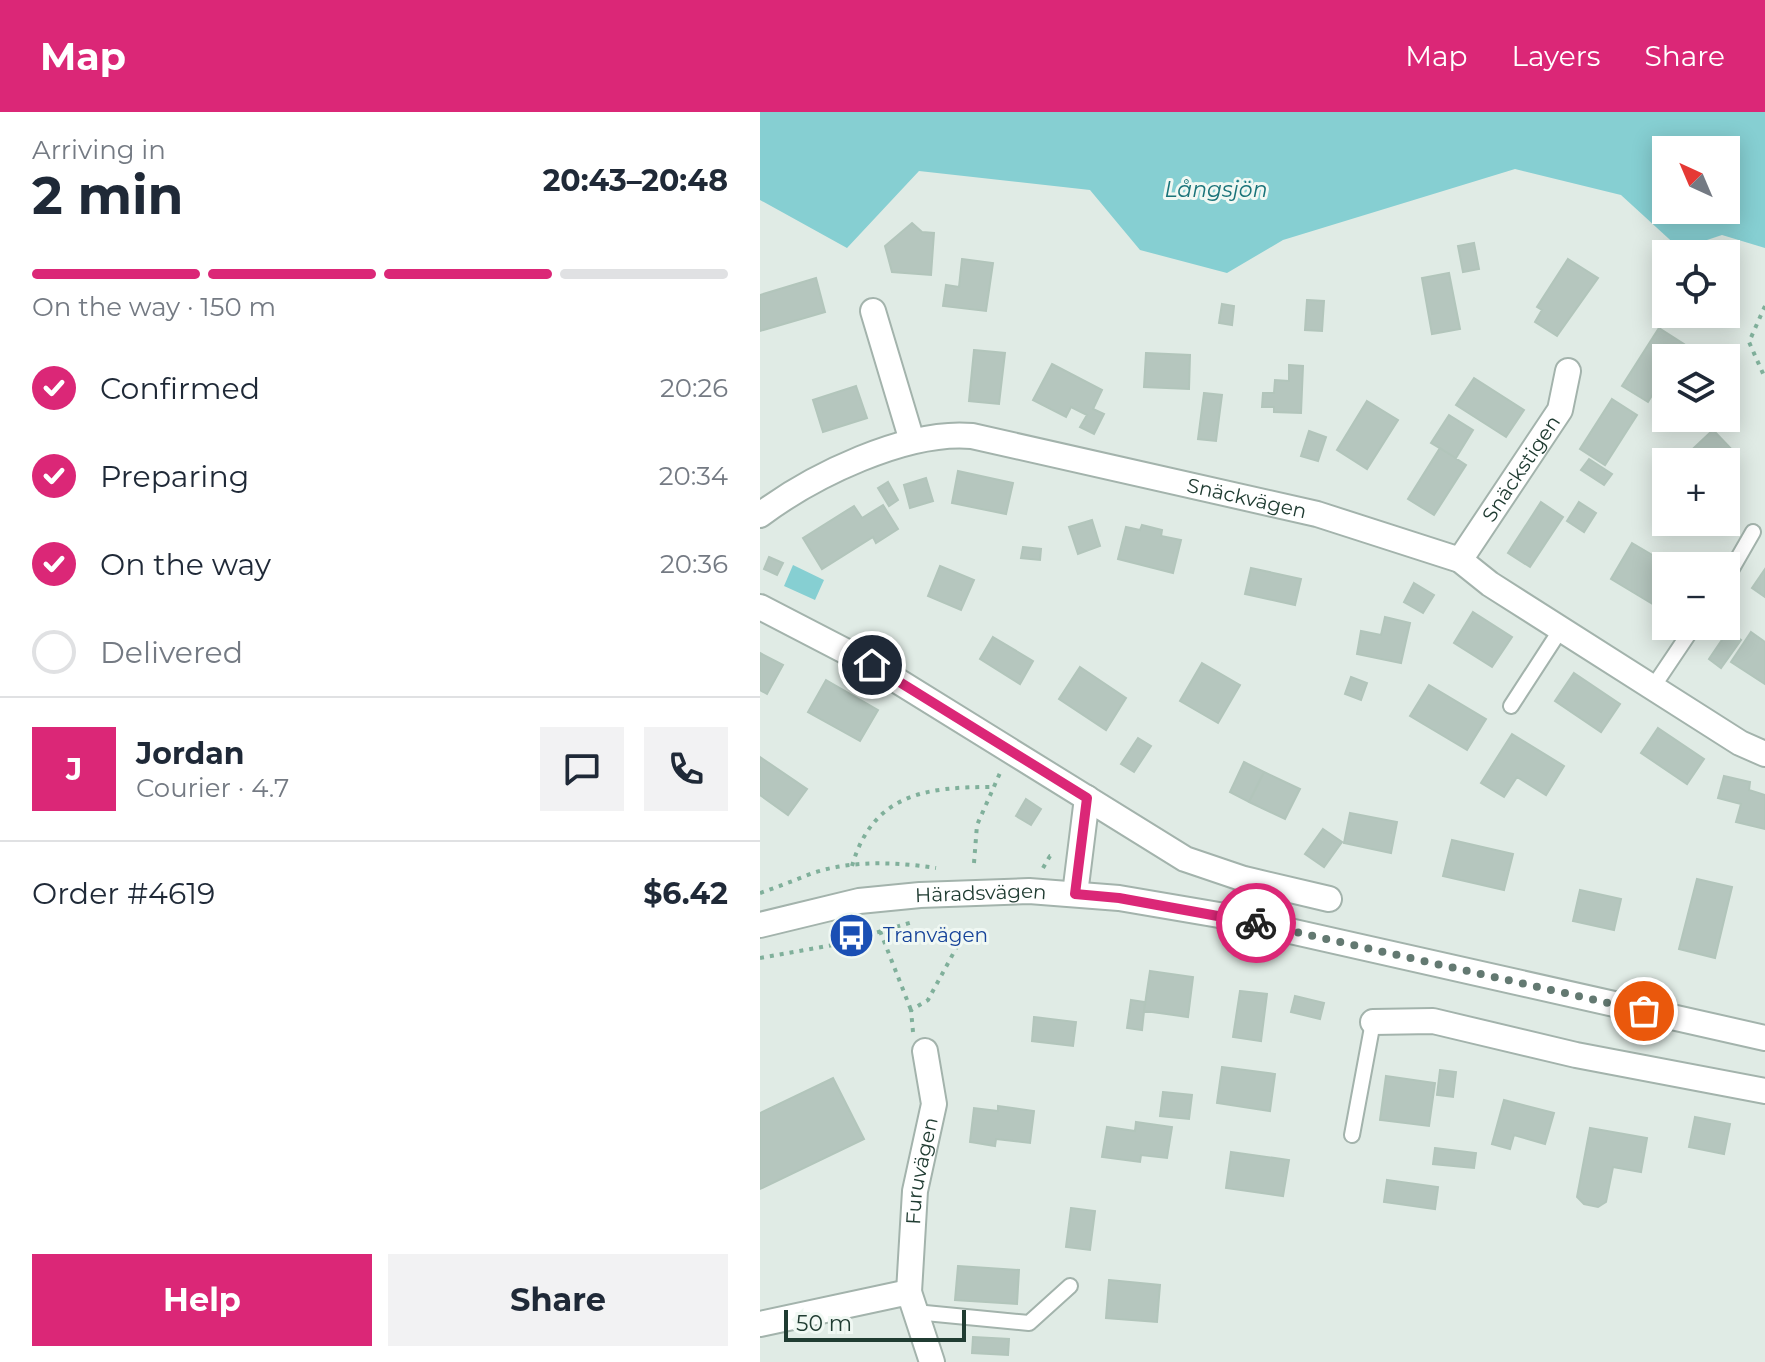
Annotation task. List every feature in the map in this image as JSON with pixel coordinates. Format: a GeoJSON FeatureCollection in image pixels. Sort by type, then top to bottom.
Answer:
{"type":"FeatureCollection","features":[{"type":"Feature","properties":{"kind":"street"},"geometry":{"type":"LineString","coordinates":[[873,311],[912,441]]}},
{"type":"Feature","properties":{"kind":"street","name":"Snäckstigen"},"geometry":{"type":"LineString","coordinates":[[1460,560],[1560,410],[1568,371]]}},
{"type":"Feature","properties":{"kind":"street","name":"Snäckvägen"},"geometry":{"type":"LineString","coordinates":[[760,515],[801,489],[912,441],[945,434],[972,436],[1317,514],[1460,560],[1490,584],[1740,743],[1765,754]]}},
{"type":"Feature","properties":{"kind":"street"},"geometry":{"type":"LineString","coordinates":[[760,607],[818,634],[1013,750],[1185,859],[1244,879],[1329,899]]}},
{"type":"Feature","properties":{"kind":"street"},"geometry":{"type":"LineString","coordinates":[[1075,894],[1087,798]]}},
{"type":"Feature","properties":{"kind":"street","name":"Häradsvägen"},"geometry":{"type":"LineString","coordinates":[[760,925],[859,901],[1029,891],[1075,894],[1219,915],[1765,1038]]}},
{"type":"Feature","properties":{"kind":"street"},"geometry":{"type":"LineString","coordinates":[[1373,1022],[1433,1021],[1576,1055],[1765,1091]]}},
{"type":"Feature","properties":{"kind":"street","name":"Furuvägen"},"geometry":{"type":"LineString","coordinates":[[925,1051],[934,1104],[915,1191],[912,1302],[932,1362]]}},
{"type":"Feature","properties":{"kind":"street"},"geometry":{"type":"LineString","coordinates":[[760,1324],[912,1302]]}},
{"type":"Feature","properties":{"kind":"lane"},"geometry":{"type":"LineString","coordinates":[[1740,555],[1753,532]]}},
{"type":"Feature","properties":{"kind":"lane"},"geometry":{"type":"LineString","coordinates":[[1511,706],[1561,629]]}},
{"type":"Feature","properties":{"kind":"lane"},"geometry":{"type":"LineString","coordinates":[[1653,687],[1685,640]]}},
{"type":"Feature","properties":{"kind":"lane"},"geometry":{"type":"LineString","coordinates":[[1352,1135],[1373,1022]]}},
{"type":"Feature","properties":{"kind":"lane"},"geometry":{"type":"LineString","coordinates":[[912,1302],[1029,1323],[1070,1286]]}},
{"type":"Feature","properties":{"kind":"path"},"geometry":{"type":"LineString","coordinates":[[1765,306],[1749,342],[1765,378]]}},
{"type":"Feature","properties":{"kind":"path"},"geometry":{"type":"LineString","coordinates":[[974,863],[977,825],[992,787],[1013,750]]}},
{"type":"Feature","properties":{"kind":"path"},"geometry":{"type":"LineString","coordinates":[[852,866],[864,836],[890,808],[918,791],[945,787],[992,787]]}},
{"type":"Feature","properties":{"kind":"path"},"geometry":{"type":"LineString","coordinates":[[760,958],[923,919]]}},
{"type":"Feature","properties":{"kind":"path"},"geometry":{"type":"LineString","coordinates":[[911,1010],[928,1000],[966,930]]}},
{"type":"Feature","properties":{"kind":"path"},"geometry":{"type":"LineString","coordinates":[[880,931],[911,1010],[914,1050],[925,1051]]}},
{"type":"Feature","properties":{"kind":"water","name":"Långsjön"},"geometry":{"type":"Polygon","coordinates":[[[760,112],[1765,112],[1765,248],[1722,235],[1707,240],[1670,240],[1653,224],[1740,224],[1740,136],[1652,136],[1652,223],[1621,195],[1515,169],[1283,240],[1227,273],[1140,250],[1090,190],[919,171],[847,248],[760,200],[760,112]]]}},
{"type":"Feature","properties":{"kind":"water"},"geometry":{"type":"Polygon","coordinates":[[[793,565],[824,580],[815,600],[784,586],[793,565]]]}},
{"type":"Feature","properties":{"kind":"building"},"geometry":{"type":"Polygon","coordinates":[[[912,223],[922,232],[934,233],[931,275],[892,272],[885,246],[912,223]]]}},
{"type":"Feature","properties":{"kind":"building"},"geometry":{"type":"Polygon","coordinates":[[[1474,243],[1479,269],[1463,272],[1458,246],[1474,243]]]}},
{"type":"Feature","properties":{"kind":"building"},"geometry":{"type":"Polygon","coordinates":[[[962,259],[993,263],[986,311],[943,306],[946,285],[959,287],[962,259]]]}},
{"type":"Feature","properties":{"kind":"building"},"geometry":{"type":"Polygon","coordinates":[[[1568,259],[1598,278],[1557,336],[1535,322],[1542,310],[1537,307],[1568,259]]]}},
{"type":"Feature","properties":{"kind":"building"},"geometry":{"type":"Polygon","coordinates":[[[1449,273],[1460,329],[1432,334],[1422,278],[1449,273]]]}},
{"type":"Feature","properties":{"kind":"building"},"geometry":{"type":"Polygon","coordinates":[[[816,278],[825,312],[760,331],[760,295],[816,278]]]}},
{"type":"Feature","properties":{"kind":"building"},"geometry":{"type":"Polygon","coordinates":[[[1307,300],[1324,301],[1322,331],[1305,330],[1307,300]]]}},
{"type":"Feature","properties":{"kind":"building"},"geometry":{"type":"Polygon","coordinates":[[[1222,304],[1234,306],[1232,325],[1219,323],[1222,304]]]}},
{"type":"Feature","properties":{"kind":"building"},"geometry":{"type":"Polygon","coordinates":[[[1659,328],[1684,344],[1652,344],[1652,396],[1648,402],[1622,386],[1659,328]]]}},
{"type":"Feature","properties":{"kind":"building"},"geometry":{"type":"Polygon","coordinates":[[[974,350],[1005,353],[999,404],[969,401],[974,350]]]}},
{"type":"Feature","properties":{"kind":"building"},"geometry":{"type":"Polygon","coordinates":[[[1146,353],[1190,355],[1189,389],[1144,387],[1146,353]]]}},
{"type":"Feature","properties":{"kind":"building"},"geometry":{"type":"Polygon","coordinates":[[[1052,364],[1102,390],[1093,409],[1104,414],[1094,434],[1080,427],[1087,415],[1071,407],[1066,417],[1033,400],[1052,364]]]}},
{"type":"Feature","properties":{"kind":"building"},"geometry":{"type":"Polygon","coordinates":[[[1289,365],[1303,366],[1301,413],[1274,412],[1274,407],[1262,407],[1263,393],[1274,393],[1275,380],[1289,381],[1289,365]]]}},
{"type":"Feature","properties":{"kind":"building"},"geometry":{"type":"Polygon","coordinates":[[[1474,378],[1524,410],[1506,437],[1456,405],[1474,378]]]}},
{"type":"Feature","properties":{"kind":"building"},"geometry":{"type":"Polygon","coordinates":[[[856,386],[867,418],[823,432],[813,400],[856,386]]]}},
{"type":"Feature","properties":{"kind":"building"},"geometry":{"type":"Polygon","coordinates":[[[1204,393],[1222,395],[1216,441],[1198,439],[1204,393]]]}},
{"type":"Feature","properties":{"kind":"building"},"geometry":{"type":"Polygon","coordinates":[[[1612,399],[1637,415],[1605,465],[1580,449],[1612,399]]]}},
{"type":"Feature","properties":{"kind":"building"},"geometry":{"type":"Polygon","coordinates":[[[1367,401],[1398,420],[1367,469],[1337,450],[1367,401]]]}},
{"type":"Feature","properties":{"kind":"building"},"geometry":{"type":"Polygon","coordinates":[[[1449,415],[1473,430],[1456,458],[1431,443],[1449,415]]]}},
{"type":"Feature","properties":{"kind":"building"},"geometry":{"type":"Polygon","coordinates":[[[1309,431],[1326,437],[1318,461],[1301,456],[1309,431]]]}},
{"type":"Feature","properties":{"kind":"building"},"geometry":{"type":"Polygon","coordinates":[[[1711,432],[1715,432],[1730,448],[1694,448],[1711,432]]]}},
{"type":"Feature","properties":{"kind":"building"},"geometry":{"type":"Polygon","coordinates":[[[1440,448],[1466,465],[1434,515],[1408,499],[1440,448]]]}},
{"type":"Feature","properties":{"kind":"building"},"geometry":{"type":"Polygon","coordinates":[[[1589,459],[1612,474],[1604,485],[1581,470],[1589,459]]]}},
{"type":"Feature","properties":{"kind":"building"},"geometry":{"type":"Polygon","coordinates":[[[958,471],[1013,483],[1006,514],[952,503],[958,471]]]}},
{"type":"Feature","properties":{"kind":"building"},"geometry":{"type":"Polygon","coordinates":[[[926,478],[933,501],[910,508],[904,485],[926,478]]]}},
{"type":"Feature","properties":{"kind":"building"},"geometry":{"type":"Polygon","coordinates":[[[888,482],[898,500],[889,506],[878,488],[888,482]]]}},
{"type":"Feature","properties":{"kind":"building"},"geometry":{"type":"Polygon","coordinates":[[[1541,502],[1563,517],[1530,567],[1508,553],[1541,502]]]}},
{"type":"Feature","properties":{"kind":"building"},"geometry":{"type":"Polygon","coordinates":[[[1579,502],[1596,513],[1584,532],[1567,521],[1579,502]]]}},
{"type":"Feature","properties":{"kind":"building"},"geometry":{"type":"Polygon","coordinates":[[[883,505],[898,529],[876,543],[873,537],[822,569],[803,538],[854,506],[862,518],[883,505]]]}},
{"type":"Feature","properties":{"kind":"building"},"geometry":{"type":"Polygon","coordinates":[[[1092,520],[1100,546],[1078,554],[1069,527],[1092,520]]]}},
{"type":"Feature","properties":{"kind":"building"},"geometry":{"type":"Polygon","coordinates":[[[1142,525],[1162,530],[1161,536],[1181,540],[1173,573],[1118,559],[1126,527],[1140,530],[1142,525]]]}},
{"type":"Feature","properties":{"kind":"building"},"geometry":{"type":"Polygon","coordinates":[[[1632,543],[1652,555],[1652,604],[1611,579],[1632,543]]]}},
{"type":"Feature","properties":{"kind":"building"},"geometry":{"type":"Polygon","coordinates":[[[1023,547],[1041,549],[1040,560],[1021,558],[1023,547]]]}},
{"type":"Feature","properties":{"kind":"building"},"geometry":{"type":"Polygon","coordinates":[[[769,557],[783,563],[777,575],[764,569],[769,557]]]}},
{"type":"Feature","properties":{"kind":"building"},"geometry":{"type":"Polygon","coordinates":[[[940,566],[974,580],[961,610],[928,596],[940,566]]]}},
{"type":"Feature","properties":{"kind":"building"},"geometry":{"type":"Polygon","coordinates":[[[1251,568],[1301,579],[1295,605],[1245,594],[1251,568]]]}},
{"type":"Feature","properties":{"kind":"building"},"geometry":{"type":"Polygon","coordinates":[[[1765,569],[1765,597],[1752,588],[1765,569]]]}},
{"type":"Feature","properties":{"kind":"building"},"geometry":{"type":"Polygon","coordinates":[[[1414,583],[1434,595],[1423,613],[1404,602],[1414,583]]]}},
{"type":"Feature","properties":{"kind":"building"},"geometry":{"type":"Polygon","coordinates":[[[1473,612],[1512,637],[1492,667],[1454,643],[1473,612]]]}},
{"type":"Feature","properties":{"kind":"building"},"geometry":{"type":"Polygon","coordinates":[[[1385,617],[1410,623],[1401,663],[1357,654],[1361,631],[1381,635],[1385,617]]]}},
{"type":"Feature","properties":{"kind":"building"},"geometry":{"type":"Polygon","coordinates":[[[1751,632],[1765,642],[1765,684],[1731,662],[1751,632]]]}},
{"type":"Feature","properties":{"kind":"building"},"geometry":{"type":"Polygon","coordinates":[[[993,637],[1033,661],[1020,684],[980,659],[993,637]]]}},
{"type":"Feature","properties":{"kind":"building"},"geometry":{"type":"Polygon","coordinates":[[[1722,640],[1741,640],[1721,668],[1709,659],[1722,640]]]}},
{"type":"Feature","properties":{"kind":"building"},"geometry":{"type":"Polygon","coordinates":[[[760,653],[783,665],[767,694],[760,690],[760,653]]]}},
{"type":"Feature","properties":{"kind":"building"},"geometry":{"type":"Polygon","coordinates":[[[1202,663],[1240,685],[1218,723],[1180,701],[1202,663]]]}},
{"type":"Feature","properties":{"kind":"building"},"geometry":{"type":"Polygon","coordinates":[[[1080,667],[1126,698],[1106,730],[1059,699],[1080,667]]]}},
{"type":"Feature","properties":{"kind":"building"},"geometry":{"type":"Polygon","coordinates":[[[1574,673],[1620,704],[1601,732],[1555,701],[1574,673]]]}},
{"type":"Feature","properties":{"kind":"building"},"geometry":{"type":"Polygon","coordinates":[[[1351,677],[1367,683],[1361,700],[1345,694],[1351,677]]]}},
{"type":"Feature","properties":{"kind":"building"},"geometry":{"type":"Polygon","coordinates":[[[826,680],[878,710],[860,741],[808,712],[826,680]]]}},
{"type":"Feature","properties":{"kind":"building"},"geometry":{"type":"Polygon","coordinates":[[[1429,685],[1486,719],[1467,750],[1410,716],[1429,685]]]}},
{"type":"Feature","properties":{"kind":"building"},"geometry":{"type":"Polygon","coordinates":[[[1658,728],[1704,759],[1687,784],[1641,753],[1658,728]]]}},
{"type":"Feature","properties":{"kind":"building"},"geometry":{"type":"Polygon","coordinates":[[[1512,734],[1564,766],[1546,795],[1517,777],[1504,797],[1481,783],[1512,734]]]}},
{"type":"Feature","properties":{"kind":"building"},"geometry":{"type":"Polygon","coordinates":[[[1138,738],[1151,746],[1134,772],[1121,764],[1138,738]]]}},
{"type":"Feature","properties":{"kind":"building"},"geometry":{"type":"Polygon","coordinates":[[[760,757],[807,789],[788,815],[760,795],[760,757]]]}},
{"type":"Feature","properties":{"kind":"building"},"geometry":{"type":"Polygon","coordinates":[[[1244,762],[1264,772],[1249,802],[1230,792],[1244,762]]]}},
{"type":"Feature","properties":{"kind":"building"},"geometry":{"type":"Polygon","coordinates":[[[1264,772],[1300,789],[1285,819],[1249,802],[1264,772]]]}},
{"type":"Feature","properties":{"kind":"building"},"geometry":{"type":"Polygon","coordinates":[[[1724,776],[1750,782],[1749,790],[1765,795],[1765,829],[1736,822],[1741,804],[1718,798],[1724,776]]]}},
{"type":"Feature","properties":{"kind":"building"},"geometry":{"type":"Polygon","coordinates":[[[1026,799],[1041,809],[1031,825],[1016,816],[1026,799]]]}},
{"type":"Feature","properties":{"kind":"building"},"geometry":{"type":"Polygon","coordinates":[[[1350,813],[1397,822],[1391,853],[1344,843],[1350,813]]]}},
{"type":"Feature","properties":{"kind":"building"},"geometry":{"type":"Polygon","coordinates":[[[1323,829],[1342,842],[1324,867],[1305,854],[1323,829]]]}},
{"type":"Feature","properties":{"kind":"building"},"geometry":{"type":"Polygon","coordinates":[[[1452,840],[1513,854],[1504,890],[1443,876],[1452,840]]]}},
{"type":"Feature","properties":{"kind":"building"},"geometry":{"type":"Polygon","coordinates":[[[1697,879],[1732,887],[1715,958],[1679,949],[1697,879]]]}},
{"type":"Feature","properties":{"kind":"building"},"geometry":{"type":"Polygon","coordinates":[[[1580,890],[1621,899],[1614,930],[1573,921],[1580,890]]]}},
{"type":"Feature","properties":{"kind":"building"},"geometry":{"type":"Polygon","coordinates":[[[1150,971],[1193,977],[1188,1017],[1144,1011],[1150,971]]]}},
{"type":"Feature","properties":{"kind":"building"},"geometry":{"type":"Polygon","coordinates":[[[1240,991],[1267,994],[1261,1041],[1233,1037],[1240,991]]]}},
{"type":"Feature","properties":{"kind":"building"},"geometry":{"type":"Polygon","coordinates":[[[1295,996],[1324,1003],[1320,1019],[1291,1012],[1295,996]]]}},
{"type":"Feature","properties":{"kind":"building"},"geometry":{"type":"Polygon","coordinates":[[[1131,1000],[1145,1002],[1142,1030],[1127,1028],[1131,1000]]]}},
{"type":"Feature","properties":{"kind":"building"},"geometry":{"type":"Polygon","coordinates":[[[1034,1017],[1076,1022],[1073,1046],[1032,1041],[1034,1017]]]}},
{"type":"Feature","properties":{"kind":"building"},"geometry":{"type":"Polygon","coordinates":[[[1222,1067],[1275,1074],[1270,1111],[1217,1103],[1222,1067]]]}},
{"type":"Feature","properties":{"kind":"building"},"geometry":{"type":"Polygon","coordinates":[[[1440,1070],[1456,1072],[1453,1097],[1437,1095],[1440,1070]]]}},
{"type":"Feature","properties":{"kind":"building"},"geometry":{"type":"Polygon","coordinates":[[[1386,1076],[1435,1083],[1429,1126],[1380,1120],[1386,1076]]]}},
{"type":"Feature","properties":{"kind":"building"},"geometry":{"type":"Polygon","coordinates":[[[833,1078],[864,1139],[760,1189],[760,1113],[833,1078]]]}},
{"type":"Feature","properties":{"kind":"building"},"geometry":{"type":"Polygon","coordinates":[[[1163,1092],[1192,1095],[1189,1119],[1160,1116],[1163,1092]]]}},
{"type":"Feature","properties":{"kind":"building"},"geometry":{"type":"Polygon","coordinates":[[[1504,1100],[1554,1113],[1545,1144],[1514,1135],[1510,1149],[1492,1144],[1504,1100]]]}},
{"type":"Feature","properties":{"kind":"building"},"geometry":{"type":"Polygon","coordinates":[[[998,1106],[1034,1111],[1030,1143],[996,1139],[995,1146],[970,1142],[974,1108],[998,1111],[998,1106]]]}},
{"type":"Feature","properties":{"kind":"building"},"geometry":{"type":"Polygon","coordinates":[[[1695,1117],[1730,1124],[1724,1154],[1689,1147],[1695,1117]]]}},
{"type":"Feature","properties":{"kind":"building"},"geometry":{"type":"Polygon","coordinates":[[[1136,1122],[1172,1127],[1167,1158],[1141,1155],[1140,1162],[1102,1157],[1107,1127],[1135,1131],[1136,1122]]]}},
{"type":"Feature","properties":{"kind":"building"},"geometry":{"type":"Polygon","coordinates":[[[1590,1128],[1647,1138],[1641,1172],[1613,1167],[1606,1202],[1598,1207],[1584,1204],[1577,1197],[1590,1128]]]}},
{"type":"Feature","properties":{"kind":"building"},"geometry":{"type":"Polygon","coordinates":[[[1435,1148],[1476,1153],[1474,1168],[1433,1164],[1435,1148]]]}},
{"type":"Feature","properties":{"kind":"building"},"geometry":{"type":"Polygon","coordinates":[[[1231,1152],[1289,1160],[1283,1196],[1226,1188],[1231,1152]]]}},
{"type":"Feature","properties":{"kind":"building"},"geometry":{"type":"Polygon","coordinates":[[[1387,1180],[1438,1187],[1435,1209],[1384,1202],[1387,1180]]]}},
{"type":"Feature","properties":{"kind":"building"},"geometry":{"type":"Polygon","coordinates":[[[1071,1208],[1095,1211],[1090,1250],[1066,1247],[1071,1208]]]}},
{"type":"Feature","properties":{"kind":"building"},"geometry":{"type":"Polygon","coordinates":[[[958,1266],[1019,1270],[1017,1304],[955,1300],[958,1266]]]}},
{"type":"Feature","properties":{"kind":"building"},"geometry":{"type":"Polygon","coordinates":[[[1109,1280],[1160,1285],[1157,1322],[1106,1318],[1109,1280]]]}},
{"type":"Feature","properties":{"kind":"building"},"geometry":{"type":"Polygon","coordinates":[[[973,1337],[1009,1339],[1008,1355],[972,1353],[973,1337]]]}},
{"type":"Feature","properties":{"kind":"way so far"},"geometry":{"type":"LineString","coordinates":[[1256,923],[1644,1011]]}},
{"type":"Feature","properties":{"kind":"place","name":"Tranvägen"},"geometry":{"type":"Point","coordinates":[852,935]}},
{"type":"Feature","properties":{"kind":"route"},"geometry":{"type":"LineString","coordinates":[[872,665],[1087,798],[1075,894],[1119,898],[1256,923]]}}]}
